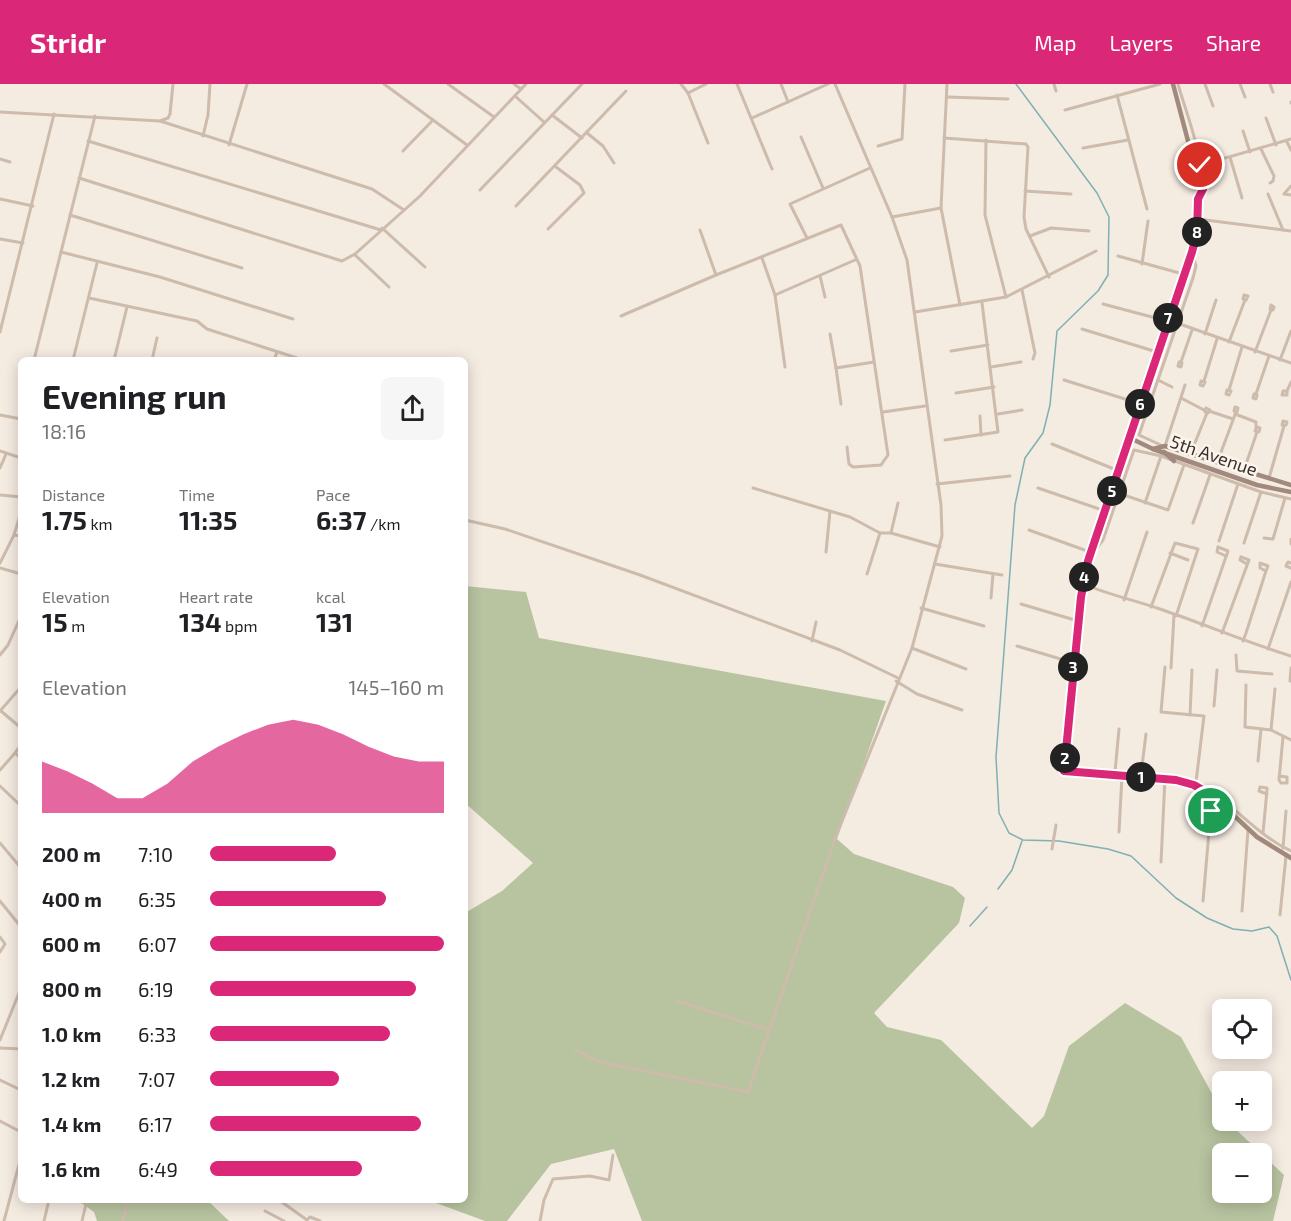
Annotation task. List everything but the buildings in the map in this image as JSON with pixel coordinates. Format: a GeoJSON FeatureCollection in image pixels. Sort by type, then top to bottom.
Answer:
{"type":"FeatureCollection","features":[{"type":"Feature","properties":{"kind":"main road"},"geometry":{"type":"LineString","coordinates":[[1173,84],[1198,179],[1198,219],[1185,274],[1167,321],[1130,438],[1089,555],[1078,621],[1064,771],[1166,778],[1194,785],[1214,797],[1248,830],[1289,857]]}},
{"type":"Feature","properties":{"kind":"main road","name":"5th Avenue"},"geometry":{"type":"LineString","coordinates":[[1130,438],[1153,449],[1163,450],[1257,485],[1291,492]]}},
{"type":"Feature","properties":{"kind":"main road"},"geometry":{"type":"LineString","coordinates":[[1163,450],[1190,455],[1291,485]]}},
{"type":"Feature","properties":{"kind":"main road"},"geometry":{"type":"LineString","coordinates":[[1163,450],[1174,461]]}},
{"type":"Feature","properties":{"kind":"street"},"geometry":{"type":"LineString","coordinates":[[160,121],[168,118],[170,114],[172,84]]}},
{"type":"Feature","properties":{"kind":"street"},"geometry":{"type":"LineString","coordinates":[[202,136],[208,115],[210,84]]}},
{"type":"Feature","properties":{"kind":"street"},"geometry":{"type":"LineString","coordinates":[[229,145],[247,84]]}},
{"type":"Feature","properties":{"kind":"street"},"geometry":{"type":"LineString","coordinates":[[384,84],[467,145]]}},
{"type":"Feature","properties":{"kind":"street"},"geometry":{"type":"LineString","coordinates":[[448,84],[494,117]]}},
{"type":"Feature","properties":{"kind":"street"},"geometry":{"type":"LineString","coordinates":[[514,84],[521,89]]}},
{"type":"Feature","properties":{"kind":"street"},"geometry":{"type":"LineString","coordinates":[[79,178],[342,261],[355,254],[404,210],[526,84]]}},
{"type":"Feature","properties":{"kind":"street"},"geometry":{"type":"LineString","coordinates":[[480,190],[582,84]]}},
{"type":"Feature","properties":{"kind":"street"},"geometry":{"type":"LineString","coordinates":[[681,84],[688,93],[708,142]]}},
{"type":"Feature","properties":{"kind":"street"},"geometry":{"type":"LineString","coordinates":[[688,93],[706,84]]}},
{"type":"Feature","properties":{"kind":"street"},"geometry":{"type":"LineString","coordinates":[[737,84],[772,169]]}},
{"type":"Feature","properties":{"kind":"street"},"geometry":{"type":"LineString","coordinates":[[781,84],[788,102]]}},
{"type":"Feature","properties":{"kind":"street"},"geometry":{"type":"LineString","coordinates":[[752,118],[828,84]]}},
{"type":"Feature","properties":{"kind":"street"},"geometry":{"type":"LineString","coordinates":[[574,1050],[600,1062],[748,1092],[836,836],[897,680],[912,648],[921,608],[940,547],[942,528],[938,484],[925,406],[907,260],[892,217],[835,84]]}},
{"type":"Feature","properties":{"kind":"street"},"geometry":{"type":"LineString","coordinates":[[878,146],[902,139],[905,84]]}},
{"type":"Feature","properties":{"kind":"street"},"geometry":{"type":"LineString","coordinates":[[946,84],[941,208],[960,305]]}},
{"type":"Feature","properties":{"kind":"street"},"geometry":{"type":"LineString","coordinates":[[1054,84],[1056,91]]}},
{"type":"Feature","properties":{"kind":"street"},"geometry":{"type":"LineString","coordinates":[[1065,110],[1160,84]]}},
{"type":"Feature","properties":{"kind":"street"},"geometry":{"type":"LineString","coordinates":[[1178,84],[1200,165],[1203,189],[1198,199]]}},
{"type":"Feature","properties":{"kind":"street"},"geometry":{"type":"LineString","coordinates":[[1204,84],[1212,106]]}},
{"type":"Feature","properties":{"kind":"street"},"geometry":{"type":"LineString","coordinates":[[1240,84],[1245,97]]}},
{"type":"Feature","properties":{"kind":"street"},"geometry":{"type":"LineString","coordinates":[[1270,84],[1273,92]]}},
{"type":"Feature","properties":{"kind":"street"},"geometry":{"type":"LineString","coordinates":[[516,206],[556,167],[626,91]]}},
{"type":"Feature","properties":{"kind":"street"},"geometry":{"type":"LineString","coordinates":[[1117,95],[1147,209]]}},
{"type":"Feature","properties":{"kind":"street"},"geometry":{"type":"LineString","coordinates":[[515,96],[544,122]]}},
{"type":"Feature","properties":{"kind":"street"},"geometry":{"type":"LineString","coordinates":[[946,97],[1008,99]]}},
{"type":"Feature","properties":{"kind":"street"},"geometry":{"type":"LineString","coordinates":[[0,112],[160,121],[372,189],[404,210]]}},
{"type":"Feature","properties":{"kind":"street"},"geometry":{"type":"LineString","coordinates":[[0,332],[54,114]]}},
{"type":"Feature","properties":{"kind":"street"},"geometry":{"type":"LineString","coordinates":[[552,115],[582,138]]}},
{"type":"Feature","properties":{"kind":"street"},"geometry":{"type":"LineString","coordinates":[[35,357],[96,116]]}},
{"type":"Feature","properties":{"kind":"street"},"geometry":{"type":"LineString","coordinates":[[1266,118],[1276,145]]}},
{"type":"Feature","properties":{"kind":"street"},"geometry":{"type":"LineString","coordinates":[[403,151],[433,120]]}},
{"type":"Feature","properties":{"kind":"street"},"geometry":{"type":"LineString","coordinates":[[1243,131],[1250,152]]}},
{"type":"Feature","properties":{"kind":"street"},"geometry":{"type":"LineString","coordinates":[[587,133],[603,146],[614,163]]}},
{"type":"Feature","properties":{"kind":"street"},"geometry":{"type":"LineString","coordinates":[[801,137],[823,188]]}},
{"type":"Feature","properties":{"kind":"street"},"geometry":{"type":"LineString","coordinates":[[944,138],[1026,144],[1028,147],[1024,217],[1030,236],[1049,276]]}},
{"type":"Feature","properties":{"kind":"street"},"geometry":{"type":"LineString","coordinates":[[986,140],[985,215],[1006,297]]}},
{"type":"Feature","properties":{"kind":"street"},"geometry":{"type":"LineString","coordinates":[[1083,148],[1128,140]]}},
{"type":"Feature","properties":{"kind":"street"},"geometry":{"type":"LineString","coordinates":[[88,141],[382,229],[425,267]]}},
{"type":"Feature","properties":{"kind":"street"},"geometry":{"type":"LineString","coordinates":[[1200,165],[1289,141],[1291,150]]}},
{"type":"Feature","properties":{"kind":"street"},"geometry":{"type":"LineString","coordinates":[[1261,149],[1274,176],[1270,183]]}},
{"type":"Feature","properties":{"kind":"street"},"geometry":{"type":"LineString","coordinates":[[1230,157],[1242,198]]}},
{"type":"Feature","properties":{"kind":"street"},"geometry":{"type":"LineString","coordinates":[[0,159],[10,162]]}},
{"type":"Feature","properties":{"kind":"street"},"geometry":{"type":"LineString","coordinates":[[548,229],[584,193],[580,185],[556,167]]}},
{"type":"Feature","properties":{"kind":"street"},"geometry":{"type":"LineString","coordinates":[[807,238],[790,204],[870,168]]}},
{"type":"Feature","properties":{"kind":"street"},"geometry":{"type":"LineString","coordinates":[[1291,186],[1284,194],[1291,195]]}},
{"type":"Feature","properties":{"kind":"street"},"geometry":{"type":"LineString","coordinates":[[1025,191],[1071,194]]}},
{"type":"Feature","properties":{"kind":"street"},"geometry":{"type":"LineString","coordinates":[[1268,194],[1283,230]]}},
{"type":"Feature","properties":{"kind":"street"},"geometry":{"type":"LineString","coordinates":[[0,199],[33,206]]}},
{"type":"Feature","properties":{"kind":"street"},"geometry":{"type":"LineString","coordinates":[[892,217],[941,208]]}},
{"type":"Feature","properties":{"kind":"street"},"geometry":{"type":"LineString","coordinates":[[70,215],[242,268]]}},
{"type":"Feature","properties":{"kind":"street"},"geometry":{"type":"LineString","coordinates":[[1198,219],[1291,231]]}},
{"type":"Feature","properties":{"kind":"street"},"geometry":{"type":"LineString","coordinates":[[1142,264],[1148,221]]}},
{"type":"Feature","properties":{"kind":"street"},"geometry":{"type":"LineString","coordinates":[[621,316],[841,225],[855,260],[860,266],[888,455],[881,465],[850,466],[847,447]]}},
{"type":"Feature","properties":{"kind":"street"},"geometry":{"type":"LineString","coordinates":[[1030,236],[1051,228],[1089,231]]}},
{"type":"Feature","properties":{"kind":"street"},"geometry":{"type":"LineString","coordinates":[[700,230],[716,275]]}},
{"type":"Feature","properties":{"kind":"street"},"geometry":{"type":"LineString","coordinates":[[0,239],[23,243]]}},
{"type":"Feature","properties":{"kind":"street"},"geometry":{"type":"LineString","coordinates":[[915,312],[1006,297],[1096,251]]}},
{"type":"Feature","properties":{"kind":"street"},"geometry":{"type":"LineString","coordinates":[[61,252],[97,263],[160,277],[293,319]]}},
{"type":"Feature","properties":{"kind":"street"},"geometry":{"type":"LineString","coordinates":[[1163,450],[1139,435],[1195,272],[1192,252]]}},
{"type":"Feature","properties":{"kind":"street"},"geometry":{"type":"LineString","coordinates":[[355,254],[388,287]]}},
{"type":"Feature","properties":{"kind":"street"},"geometry":{"type":"LineString","coordinates":[[1118,256],[1185,274]]}},
{"type":"Feature","properties":{"kind":"street"},"geometry":{"type":"LineString","coordinates":[[762,258],[775,295],[785,366]]}},
{"type":"Feature","properties":{"kind":"street"},"geometry":{"type":"LineString","coordinates":[[775,295],[855,260]]}},
{"type":"Feature","properties":{"kind":"street"},"geometry":{"type":"LineString","coordinates":[[74,357],[97,263]]}},
{"type":"Feature","properties":{"kind":"street"},"geometry":{"type":"LineString","coordinates":[[820,276],[825,297]]}},
{"type":"Feature","properties":{"kind":"street"},"geometry":{"type":"LineString","coordinates":[[1022,290],[1035,353],[1033,359]]}},
{"type":"Feature","properties":{"kind":"street"},"geometry":{"type":"LineString","coordinates":[[88,298],[197,321],[207,329],[294,357]]}},
{"type":"Feature","properties":{"kind":"street"},"geometry":{"type":"LineString","coordinates":[[1205,334],[1216,300]]}},
{"type":"Feature","properties":{"kind":"street"},"geometry":{"type":"LineString","coordinates":[[1229,342],[1245,300]]}},
{"type":"Feature","properties":{"kind":"street"},"geometry":{"type":"LineString","coordinates":[[945,440],[998,432],[998,414],[982,302]]}},
{"type":"Feature","properties":{"kind":"street"},"geometry":{"type":"LineString","coordinates":[[1103,304],[1167,321]]}},
{"type":"Feature","properties":{"kind":"street"},"geometry":{"type":"LineString","coordinates":[[115,357],[127,307]]}},
{"type":"Feature","properties":{"kind":"street"},"geometry":{"type":"LineString","coordinates":[[1255,352],[1271,310]]}},
{"type":"Feature","properties":{"kind":"street"},"geometry":{"type":"LineString","coordinates":[[1177,323],[1217,339],[1291,363]]}},
{"type":"Feature","properties":{"kind":"street"},"geometry":{"type":"LineString","coordinates":[[1082,329],[1157,352]]}},
{"type":"Feature","properties":{"kind":"street"},"geometry":{"type":"LineString","coordinates":[[1181,362],[1192,329]]}},
{"type":"Feature","properties":{"kind":"street"},"geometry":{"type":"LineString","coordinates":[[1280,360],[1291,330]]}},
{"type":"Feature","properties":{"kind":"street"},"geometry":{"type":"LineString","coordinates":[[830,334],[842,404]]}},
{"type":"Feature","properties":{"kind":"street"},"geometry":{"type":"LineString","coordinates":[[153,357],[157,338]]}},
{"type":"Feature","properties":{"kind":"street"},"geometry":{"type":"LineString","coordinates":[[1204,381],[1217,339]]}},
{"type":"Feature","properties":{"kind":"street"},"geometry":{"type":"LineString","coordinates":[[951,351],[988,345]]}},
{"type":"Feature","properties":{"kind":"street"},"geometry":{"type":"LineString","coordinates":[[1230,390],[1242,347]]}},
{"type":"Feature","properties":{"kind":"street"},"geometry":{"type":"LineString","coordinates":[[275,357],[277,352]]}},
{"type":"Feature","properties":{"kind":"street"},"geometry":{"type":"LineString","coordinates":[[1256,394],[1269,356]]}},
{"type":"Feature","properties":{"kind":"street"},"geometry":{"type":"LineString","coordinates":[[836,369],[874,362]]}},
{"type":"Feature","properties":{"kind":"street"},"geometry":{"type":"LineString","coordinates":[[991,367],[1021,362]]}},
{"type":"Feature","properties":{"kind":"street"},"geometry":{"type":"LineString","coordinates":[[1064,380],[1141,404],[1151,399]]}},
{"type":"Feature","properties":{"kind":"street"},"geometry":{"type":"LineString","coordinates":[[1158,380],[1172,387]]}},
{"type":"Feature","properties":{"kind":"street"},"geometry":{"type":"LineString","coordinates":[[1287,391],[1291,382]]}},
{"type":"Feature","properties":{"kind":"street"},"geometry":{"type":"LineString","coordinates":[[1145,503],[1185,385]]}},
{"type":"Feature","properties":{"kind":"street"},"geometry":{"type":"LineString","coordinates":[[956,393],[994,387]]}},
{"type":"Feature","properties":{"kind":"street"},"geometry":{"type":"LineString","coordinates":[[1181,398],[1207,411],[1235,415],[1256,422],[1243,472]]}},
{"type":"Feature","properties":{"kind":"street"},"geometry":{"type":"LineString","coordinates":[[883,412],[925,406]]}},
{"type":"Feature","properties":{"kind":"street"},"geometry":{"type":"LineString","coordinates":[[998,414],[1022,410]]}},
{"type":"Feature","properties":{"kind":"street"},"geometry":{"type":"LineString","coordinates":[[1190,455],[1207,411]]}},
{"type":"Feature","properties":{"kind":"street"},"geometry":{"type":"LineString","coordinates":[[0,415],[18,419]]}},
{"type":"Feature","properties":{"kind":"street"},"geometry":{"type":"LineString","coordinates":[[1217,464],[1235,415]]}},
{"type":"Feature","properties":{"kind":"street"},"geometry":{"type":"LineString","coordinates":[[980,416],[981,435]]}},
{"type":"Feature","properties":{"kind":"street"},"geometry":{"type":"LineString","coordinates":[[1269,480],[1284,426]]}},
{"type":"Feature","properties":{"kind":"street"},"geometry":{"type":"LineString","coordinates":[[1052,444],[1119,471]]}},
{"type":"Feature","properties":{"kind":"street"},"geometry":{"type":"LineString","coordinates":[[1029,530],[1094,555],[1103,540],[1134,450],[1163,450]]}},
{"type":"Feature","properties":{"kind":"street"},"geometry":{"type":"LineString","coordinates":[[0,451],[18,457]]}},
{"type":"Feature","properties":{"kind":"street"},"geometry":{"type":"LineString","coordinates":[[0,468],[6,454]]}},
{"type":"Feature","properties":{"kind":"street"},"geometry":{"type":"LineString","coordinates":[[1174,461],[1260,492],[1291,499]]}},
{"type":"Feature","properties":{"kind":"street"},"geometry":{"type":"LineString","coordinates":[[1121,463],[1126,470]]}},
{"type":"Feature","properties":{"kind":"street"},"geometry":{"type":"LineString","coordinates":[[1112,491],[1168,510],[1184,465]]}},
{"type":"Feature","properties":{"kind":"street"},"geometry":{"type":"LineString","coordinates":[[1193,523],[1210,475]]}},
{"type":"Feature","properties":{"kind":"street"},"geometry":{"type":"LineString","coordinates":[[938,484],[1010,476]]}},
{"type":"Feature","properties":{"kind":"street"},"geometry":{"type":"LineString","coordinates":[[1114,484],[1121,487]]}},
{"type":"Feature","properties":{"kind":"street"},"geometry":{"type":"LineString","coordinates":[[1219,541],[1238,484]]}},
{"type":"Feature","properties":{"kind":"street"},"geometry":{"type":"LineString","coordinates":[[753,488],[850,517],[880,533],[891,533],[940,547]]}},
{"type":"Feature","properties":{"kind":"street"},"geometry":{"type":"LineString","coordinates":[[1038,488],[1105,511]]}},
{"type":"Feature","properties":{"kind":"street"},"geometry":{"type":"LineString","coordinates":[[1244,543],[1260,492]]}},
{"type":"Feature","properties":{"kind":"street"},"geometry":{"type":"LineString","coordinates":[[0,495],[18,497]]}},
{"type":"Feature","properties":{"kind":"street"},"geometry":{"type":"LineString","coordinates":[[1264,538],[1272,539],[1285,498]]}},
{"type":"Feature","properties":{"kind":"street"},"geometry":{"type":"LineString","coordinates":[[891,533],[898,503]]}},
{"type":"Feature","properties":{"kind":"street"},"geometry":{"type":"LineString","coordinates":[[826,552],[830,511]]}},
{"type":"Feature","properties":{"kind":"street"},"geometry":{"type":"LineString","coordinates":[[468,521],[505,529],[640,575],[840,650],[897,680],[916,694],[962,710]]}},
{"type":"Feature","properties":{"kind":"street"},"geometry":{"type":"LineString","coordinates":[[18,522],[0,566],[18,573]]}},
{"type":"Feature","properties":{"kind":"street"},"geometry":{"type":"LineString","coordinates":[[1124,600],[1147,532]]}},
{"type":"Feature","properties":{"kind":"street"},"geometry":{"type":"LineString","coordinates":[[867,574],[880,533]]}},
{"type":"Feature","properties":{"kind":"street"},"geometry":{"type":"LineString","coordinates":[[14,535],[18,536]]}},
{"type":"Feature","properties":{"kind":"street"},"geometry":{"type":"LineString","coordinates":[[1291,539],[1291,544]]}},
{"type":"Feature","properties":{"kind":"street"},"geometry":{"type":"LineString","coordinates":[[1151,607],[1175,543],[1198,549],[1175,615],[1171,668]]}},
{"type":"Feature","properties":{"kind":"street"},"geometry":{"type":"LineString","coordinates":[[1170,553],[1188,560]]}},
{"type":"Feature","properties":{"kind":"street"},"geometry":{"type":"LineString","coordinates":[[1202,626],[1226,556]]}},
{"type":"Feature","properties":{"kind":"street"},"geometry":{"type":"LineString","coordinates":[[1291,563],[1286,565],[1291,568]]}},
{"type":"Feature","properties":{"kind":"street"},"geometry":{"type":"LineString","coordinates":[[935,564],[1002,575]]}},
{"type":"Feature","properties":{"kind":"street"},"geometry":{"type":"LineString","coordinates":[[1222,633],[1247,564]]}},
{"type":"Feature","properties":{"kind":"street"},"geometry":{"type":"LineString","coordinates":[[1243,641],[1266,571]]}},
{"type":"Feature","properties":{"kind":"street"},"geometry":{"type":"LineString","coordinates":[[991,598],[993,574]]}},
{"type":"Feature","properties":{"kind":"street"},"geometry":{"type":"LineString","coordinates":[[1268,649],[1291,582]]}},
{"type":"Feature","properties":{"kind":"street"},"geometry":{"type":"LineString","coordinates":[[1083,584],[1291,656]]}},
{"type":"Feature","properties":{"kind":"street"},"geometry":{"type":"LineString","coordinates":[[1021,604],[1078,621]]}},
{"type":"Feature","properties":{"kind":"street"},"geometry":{"type":"LineString","coordinates":[[921,608],[984,626]]}},
{"type":"Feature","properties":{"kind":"street"},"geometry":{"type":"LineString","coordinates":[[812,641],[816,622]]}},
{"type":"Feature","properties":{"kind":"street"},"geometry":{"type":"LineString","coordinates":[[0,655],[8,645],[18,623]]}},
{"type":"Feature","properties":{"kind":"street"},"geometry":{"type":"LineString","coordinates":[[1017,646],[1074,663]]}},
{"type":"Feature","properties":{"kind":"street"},"geometry":{"type":"LineString","coordinates":[[912,648],[966,669]]}},
{"type":"Feature","properties":{"kind":"street"},"geometry":{"type":"LineString","coordinates":[[1236,655],[1237,671],[1272,674]]}},
{"type":"Feature","properties":{"kind":"street"},"geometry":{"type":"LineString","coordinates":[[1165,668],[1161,712],[1204,716],[1196,782]]}},
{"type":"Feature","properties":{"kind":"street"},"geometry":{"type":"LineString","coordinates":[[1290,681],[1291,669]]}},
{"type":"Feature","properties":{"kind":"street"},"geometry":{"type":"LineString","coordinates":[[1190,715],[1192,670]]}},
{"type":"Feature","properties":{"kind":"street"},"geometry":{"type":"LineString","coordinates":[[1214,706],[1217,670]]}},
{"type":"Feature","properties":{"kind":"street"},"geometry":{"type":"LineString","coordinates":[[1246,685],[1244,725],[1247,729],[1271,730],[1291,740]]}},
{"type":"Feature","properties":{"kind":"street"},"geometry":{"type":"LineString","coordinates":[[1271,730],[1275,689]]}},
{"type":"Feature","properties":{"kind":"street"},"geometry":{"type":"LineString","coordinates":[[18,690],[0,711],[18,726]]}},
{"type":"Feature","properties":{"kind":"street"},"geometry":{"type":"LineString","coordinates":[[1115,772],[1119,729]]}},
{"type":"Feature","properties":{"kind":"street"},"geometry":{"type":"LineString","coordinates":[[1258,761],[1261,729]]}},
{"type":"Feature","properties":{"kind":"street"},"geometry":{"type":"LineString","coordinates":[[1141,774],[1146,734]]}},
{"type":"Feature","properties":{"kind":"street"},"geometry":{"type":"LineString","coordinates":[[1280,776],[1284,737]]}},
{"type":"Feature","properties":{"kind":"street"},"geometry":{"type":"LineString","coordinates":[[0,770],[18,749]]}},
{"type":"Feature","properties":{"kind":"street"},"geometry":{"type":"LineString","coordinates":[[1088,771],[1141,774],[1196,782],[1217,795],[1263,834],[1291,851]]}},
{"type":"Feature","properties":{"kind":"street"},"geometry":{"type":"LineString","coordinates":[[1119,832],[1122,775]]}},
{"type":"Feature","properties":{"kind":"street"},"geometry":{"type":"LineString","coordinates":[[1161,862],[1166,778]]}},
{"type":"Feature","properties":{"kind":"street"},"geometry":{"type":"LineString","coordinates":[[0,786],[18,803]]}},
{"type":"Feature","properties":{"kind":"street"},"geometry":{"type":"LineString","coordinates":[[1263,834],[1267,794]]}},
{"type":"Feature","properties":{"kind":"street"},"geometry":{"type":"LineString","coordinates":[[1203,901],[1214,797]]}},
{"type":"Feature","properties":{"kind":"street"},"geometry":{"type":"LineString","coordinates":[[1284,848],[1286,811]]}},
{"type":"Feature","properties":{"kind":"street"},"geometry":{"type":"LineString","coordinates":[[1052,849],[1056,825]]}},
{"type":"Feature","properties":{"kind":"street"},"geometry":{"type":"LineString","coordinates":[[1242,911],[1248,830]]}},
{"type":"Feature","properties":{"kind":"street"},"geometry":{"type":"LineString","coordinates":[[0,843],[18,864]]}},
{"type":"Feature","properties":{"kind":"street"},"geometry":{"type":"LineString","coordinates":[[1280,915],[1289,857]]}},
{"type":"Feature","properties":{"kind":"street"},"geometry":{"type":"LineString","coordinates":[[0,901],[18,923]]}},
{"type":"Feature","properties":{"kind":"street"},"geometry":{"type":"LineString","coordinates":[[0,937],[5,944],[0,952]]}},
{"type":"Feature","properties":{"kind":"street"},"geometry":{"type":"LineString","coordinates":[[0,1040],[2,1027],[18,994]]}},
{"type":"Feature","properties":{"kind":"street"},"geometry":{"type":"LineString","coordinates":[[676,1001],[769,1030]]}},
{"type":"Feature","properties":{"kind":"street"},"geometry":{"type":"LineString","coordinates":[[0,1048],[18,1049]]}},
{"type":"Feature","properties":{"kind":"street"},"geometry":{"type":"LineString","coordinates":[[0,1080],[18,1089]]}},
{"type":"Feature","properties":{"kind":"street"},"geometry":{"type":"LineString","coordinates":[[0,1121],[18,1130]]}},
{"type":"Feature","properties":{"kind":"street"},"geometry":{"type":"LineString","coordinates":[[540,1221],[544,1200],[553,1179],[590,1176],[609,1180],[613,1155]]}},
{"type":"Feature","properties":{"kind":"street"},"geometry":{"type":"LineString","coordinates":[[4,1221],[18,1168]]}},
{"type":"Feature","properties":{"kind":"street"},"geometry":{"type":"LineString","coordinates":[[44,1221],[48,1203]]}},
{"type":"Feature","properties":{"kind":"street"},"geometry":{"type":"LineString","coordinates":[[82,1221],[86,1203]]}},
{"type":"Feature","properties":{"kind":"street"},"geometry":{"type":"LineString","coordinates":[[123,1221],[127,1203]]}},
{"type":"Feature","properties":{"kind":"street"},"geometry":{"type":"LineString","coordinates":[[283,1203],[306,1220],[310,1217],[320,1221]]}},
{"type":"Feature","properties":{"kind":"street"},"geometry":{"type":"LineString","coordinates":[[265,1212],[284,1221]]}},
{"type":"Feature","properties":{"kind":"green space"},"geometry":{"type":"Polygon","coordinates":[[[468,586],[526,592],[539,638],[886,701],[837,839],[854,854],[953,887],[965,898],[959,923],[874,1013],[887,1027],[941,1040],[1032,1128],[1044,1116],[1069,1046],[1125,1003],[1181,1037],[1212,1094],[1212,1131],[1238,1131],[1250,1143],[1212,1143],[1212,1203],[1272,1203],[1272,1164],[1284,1175],[1273,1221],[642,1221],[614,1149],[551,1164],[507,1221],[485,1221],[436,1203],[468,1203],[468,911],[502,891],[533,863],[468,806],[468,586]]]}},
{"type":"Feature","properties":{"kind":"green space"},"geometry":{"type":"Polygon","coordinates":[[[81,1203],[210,1203],[229,1221],[97,1221],[94,1212],[81,1203]]]}},
{"type":"Feature","properties":{"kind":"waterway"},"geometry":{"type":"LineString","coordinates":[[1016,84],[1097,193],[1109,217],[1108,275],[1098,291],[1057,331],[1050,405],[1043,433],[1025,458],[1015,505],[996,757],[999,813],[1009,833],[1023,840],[1059,841],[1108,849],[1131,856],[1176,898],[1207,918],[1233,929],[1252,931],[1269,927],[1277,936],[1291,980]]}},
{"type":"Feature","properties":{"kind":"waterway"},"geometry":{"type":"LineString","coordinates":[[998,889],[1012,870],[1022,841]]}},
{"type":"Feature","properties":{"kind":"waterway"},"geometry":{"type":"LineString","coordinates":[[970,926],[987,907]]}},
{"type":"Feature","properties":{"kind":"route"},"geometry":{"type":"LineString","coordinates":[[1200,165],[1203,189],[1198,199],[1197,233],[1192,252],[1090,552],[1081,597],[1064,771],[1088,771],[1176,780],[1194,785],[1214,797],[1211,811]]}}]}
